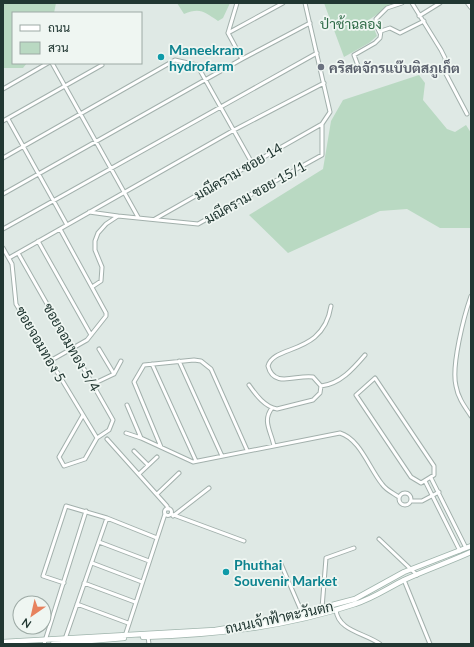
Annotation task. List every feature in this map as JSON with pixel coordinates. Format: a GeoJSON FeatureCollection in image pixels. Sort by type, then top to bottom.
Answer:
{"type":"FeatureCollection","features":[{"type":"Feature","properties":{"kind":"main road","name":"ถนนเจ้าฟ้าตะวันตก"},"geometry":{"type":"LineString","coordinates":[[53,644],[100,643],[148,637],[251,630],[323,611],[355,598],[412,569],[469,547]]}},
{"type":"Feature","properties":{"kind":"main road","name":"ถนนเจ้าฟ้าตะวันตก"},"geometry":{"type":"LineString","coordinates":[[323,611],[336,610],[357,604],[404,580],[471,552]]}},
{"type":"Feature","properties":{"kind":"main road","name":"ถนนเจ้าฟ้าตะวันตก"},"geometry":{"type":"LineString","coordinates":[[3,642],[45,642],[65,639],[214,630],[303,616]]}},
{"type":"Feature","properties":{"kind":"street"},"geometry":{"type":"LineString","coordinates":[[237,3],[228,32],[242,59]]}},
{"type":"Feature","properties":{"kind":"street"},"geometry":{"type":"LineString","coordinates":[[228,32],[283,3]]}},
{"type":"Feature","properties":{"kind":"street"},"geometry":{"type":"LineString","coordinates":[[305,3],[330,112],[322,124]]}},
{"type":"Feature","properties":{"kind":"street"},"geometry":{"type":"LineString","coordinates":[[360,71],[354,55],[376,44],[380,38],[380,33],[376,25],[376,18],[387,8],[402,3]]}},
{"type":"Feature","properties":{"kind":"street"},"geometry":{"type":"LineString","coordinates":[[412,3],[445,58],[446,74],[467,114]]}},
{"type":"Feature","properties":{"kind":"street"},"geometry":{"type":"LineString","coordinates":[[420,16],[440,3]]}},
{"type":"Feature","properties":{"kind":"street"},"geometry":{"type":"LineString","coordinates":[[468,3],[471,7]]}},
{"type":"Feature","properties":{"kind":"street"},"geometry":{"type":"LineString","coordinates":[[380,33],[388,28],[400,33],[424,21]]}},
{"type":"Feature","properties":{"kind":"street"},"geometry":{"type":"LineString","coordinates":[[3,194],[242,59],[310,23]]}},
{"type":"Feature","properties":{"kind":"street"},"geometry":{"type":"LineString","coordinates":[[3,229],[317,53]]}},
{"type":"Feature","properties":{"kind":"street"},"geometry":{"type":"LineString","coordinates":[[3,158],[175,60],[197,65],[207,79],[252,163]]}},
{"type":"Feature","properties":{"kind":"street"},"geometry":{"type":"LineString","coordinates":[[3,89],[46,64]]}},
{"type":"Feature","properties":{"kind":"street"},"geometry":{"type":"LineString","coordinates":[[53,64],[138,217]]}},
{"type":"Feature","properties":{"kind":"street"},"geometry":{"type":"LineString","coordinates":[[3,121],[102,66]]}},
{"type":"Feature","properties":{"kind":"street"},"geometry":{"type":"LineString","coordinates":[[9,258],[234,130],[324,83]]}},
{"type":"Feature","properties":{"kind":"street"},"geometry":{"type":"LineString","coordinates":[[8,119],[22,147],[67,225]]}},
{"type":"Feature","properties":{"kind":"street","name":"มณีคราม ซอย 15/1"},"geometry":{"type":"LineString","coordinates":[[89,212],[198,224],[322,155],[322,124]]}},
{"type":"Feature","properties":{"kind":"street","name":"มณีคราม ซอย 14"},"geometry":{"type":"LineString","coordinates":[[155,219],[322,124]]}},
{"type":"Feature","properties":{"kind":"street"},"geometry":{"type":"LineString","coordinates":[[92,287],[101,281],[102,267],[95,250],[95,242],[98,233],[106,224],[118,216]]}},
{"type":"Feature","properties":{"kind":"street"},"geometry":{"type":"LineString","coordinates":[[50,361],[87,340],[106,316],[106,313],[60,229]]}},
{"type":"Feature","properties":{"kind":"street"},"geometry":{"type":"LineString","coordinates":[[38,241],[91,335]]}},
{"type":"Feature","properties":{"kind":"street","name":"ซอยจอมทอง 5"},"geometry":{"type":"LineString","coordinates":[[3,248],[12,264],[16,304],[97,438]]}},
{"type":"Feature","properties":{"kind":"street","name":"ซอยจอมทอง 5/4"},"geometry":{"type":"LineString","coordinates":[[18,253],[113,420],[109,430],[97,438]]}},
{"type":"Feature","properties":{"kind":"street"},"geometry":{"type":"LineString","coordinates":[[471,296],[466,311],[454,376],[459,397],[471,416]]}},
{"type":"Feature","properties":{"kind":"street"},"geometry":{"type":"LineString","coordinates":[[249,385],[257,396],[272,408],[277,409],[313,400],[320,393],[321,386],[313,377],[307,376],[284,380],[277,378],[269,370],[268,366],[269,362],[278,355],[312,340],[324,326],[331,306]]}},
{"type":"Feature","properties":{"kind":"street"},"geometry":{"type":"LineString","coordinates":[[99,349],[114,374]]}},
{"type":"Feature","properties":{"kind":"street"},"geometry":{"type":"LineString","coordinates":[[321,386],[334,383],[342,378],[365,355]]}},
{"type":"Feature","properties":{"kind":"street"},"geometry":{"type":"LineString","coordinates":[[93,384],[114,374],[121,361]]}},
{"type":"Feature","properties":{"kind":"street"},"geometry":{"type":"LineString","coordinates":[[179,361],[222,456]]}},
{"type":"Feature","properties":{"kind":"street"},"geometry":{"type":"LineString","coordinates":[[161,447],[134,385],[137,375],[144,365],[179,361],[201,361],[211,369],[247,450]]}},
{"type":"Feature","properties":{"kind":"street"},"geometry":{"type":"LineString","coordinates":[[152,364],[196,461]]}},
{"type":"Feature","properties":{"kind":"street"},"geometry":{"type":"LineString","coordinates":[[374,378],[434,466],[435,472],[431,478],[425,481],[421,483],[411,477],[356,395],[374,378]]}},
{"type":"Feature","properties":{"kind":"street"},"geometry":{"type":"LineString","coordinates":[[127,405],[141,438]]}},
{"type":"Feature","properties":{"kind":"street"},"geometry":{"type":"LineString","coordinates":[[272,408],[267,415],[266,421],[274,446]]}},
{"type":"Feature","properties":{"kind":"street"},"geometry":{"type":"LineString","coordinates":[[83,415],[59,457],[64,466],[85,459],[97,438]]}},
{"type":"Feature","properties":{"kind":"street"},"geometry":{"type":"LineString","coordinates":[[126,433],[161,447],[190,462],[340,433],[346,435],[362,454],[383,485],[399,497],[400,503],[407,505],[411,501],[422,501],[439,492]]}},
{"type":"Feature","properties":{"kind":"street"},"geometry":{"type":"LineString","coordinates":[[107,439],[157,494],[171,511],[172,515]]}},
{"type":"Feature","properties":{"kind":"street"},"geometry":{"type":"LineString","coordinates":[[134,450],[148,465]]}},
{"type":"Feature","properties":{"kind":"street"},"geometry":{"type":"LineString","coordinates":[[139,474],[157,457]]}},
{"type":"Feature","properties":{"kind":"street"},"geometry":{"type":"LineString","coordinates":[[157,494],[179,473]]}},
{"type":"Feature","properties":{"kind":"street"},"geometry":{"type":"LineString","coordinates":[[431,478],[469,547]]}},
{"type":"Feature","properties":{"kind":"street"},"geometry":{"type":"LineString","coordinates":[[425,481],[460,551]]}},
{"type":"Feature","properties":{"kind":"street"},"geometry":{"type":"LineString","coordinates":[[172,515],[209,488]]}},
{"type":"Feature","properties":{"kind":"street"},"geometry":{"type":"LineString","coordinates":[[399,497],[404,493],[408,494],[411,496],[411,501]]}},
{"type":"Feature","properties":{"kind":"street"},"geometry":{"type":"LineString","coordinates":[[64,583],[43,576],[66,506],[107,518],[157,538]]}},
{"type":"Feature","properties":{"kind":"street"},"geometry":{"type":"LineString","coordinates":[[125,636],[165,514],[165,510],[168,509]]}},
{"type":"Feature","properties":{"kind":"street"},"geometry":{"type":"LineString","coordinates":[[45,642],[86,511]]}},
{"type":"Feature","properties":{"kind":"street"},"geometry":{"type":"LineString","coordinates":[[165,514],[168,516],[172,515],[244,541]]}},
{"type":"Feature","properties":{"kind":"street"},"geometry":{"type":"LineString","coordinates":[[65,639],[107,518]]}},
{"type":"Feature","properties":{"kind":"street"},"geometry":{"type":"LineString","coordinates":[[379,539],[417,575]]}},
{"type":"Feature","properties":{"kind":"street"},"geometry":{"type":"LineString","coordinates":[[99,542],[149,561]]}},
{"type":"Feature","properties":{"kind":"street"},"geometry":{"type":"LineString","coordinates":[[323,611],[326,558],[354,548]]}},
{"type":"Feature","properties":{"kind":"street"},"geometry":{"type":"LineString","coordinates":[[92,563],[142,582]]}},
{"type":"Feature","properties":{"kind":"street"},"geometry":{"type":"LineString","coordinates":[[281,564],[303,616]]}},
{"type":"Feature","properties":{"kind":"street"},"geometry":{"type":"LineString","coordinates":[[404,580],[430,644]]}},
{"type":"Feature","properties":{"kind":"street"},"geometry":{"type":"LineString","coordinates":[[84,583],[135,602]]}},
{"type":"Feature","properties":{"kind":"street"},"geometry":{"type":"LineString","coordinates":[[77,604],[128,623]]}},
{"type":"Feature","properties":{"kind":"street"},"geometry":{"type":"LineString","coordinates":[[336,610],[341,624],[380,644]]}},
{"type":"Feature","properties":{"kind":"street"},"geometry":{"type":"LineString","coordinates":[[148,637],[149,644]]}},
{"type":"Feature","properties":{"kind":"green space"},"geometry":{"type":"Polygon","coordinates":[[[3,3],[56,3],[54,12],[12,12],[12,64],[26,64],[23,68],[3,68],[3,3]]]}},
{"type":"Feature","properties":{"kind":"green space"},"geometry":{"type":"Polygon","coordinates":[[[177,3],[230,3],[223,18],[218,21],[209,15],[198,11],[184,14],[177,3]]]}},
{"type":"Feature","properties":{"kind":"green space","name":"ป่าช้าฉลอง"},"geometry":{"type":"Polygon","coordinates":[[[324,3],[395,3],[370,19],[377,36],[369,43],[344,57],[324,3]]]}},
{"type":"Feature","properties":{"kind":"green space"},"geometry":{"type":"Polygon","coordinates":[[[419,75],[425,83],[423,100],[447,129],[455,132],[466,125],[471,133],[471,228],[440,228],[407,209],[380,211],[288,253],[249,215],[323,169],[331,121],[343,100],[419,75]]]}},
{"type":"Feature","properties":{"kind":"place","name":"Maneekram hydrofarm"},"geometry":{"type":"Point","coordinates":[161,57]}},
{"type":"Feature","properties":{"kind":"place","name":"คริสตจักรแบ๊บติสภูเก็ต"},"geometry":{"type":"Point","coordinates":[321,67]}},
{"type":"Feature","properties":{"kind":"place","name":"Phuthai Souvenir Market"},"geometry":{"type":"Point","coordinates":[226,572]}}]}
